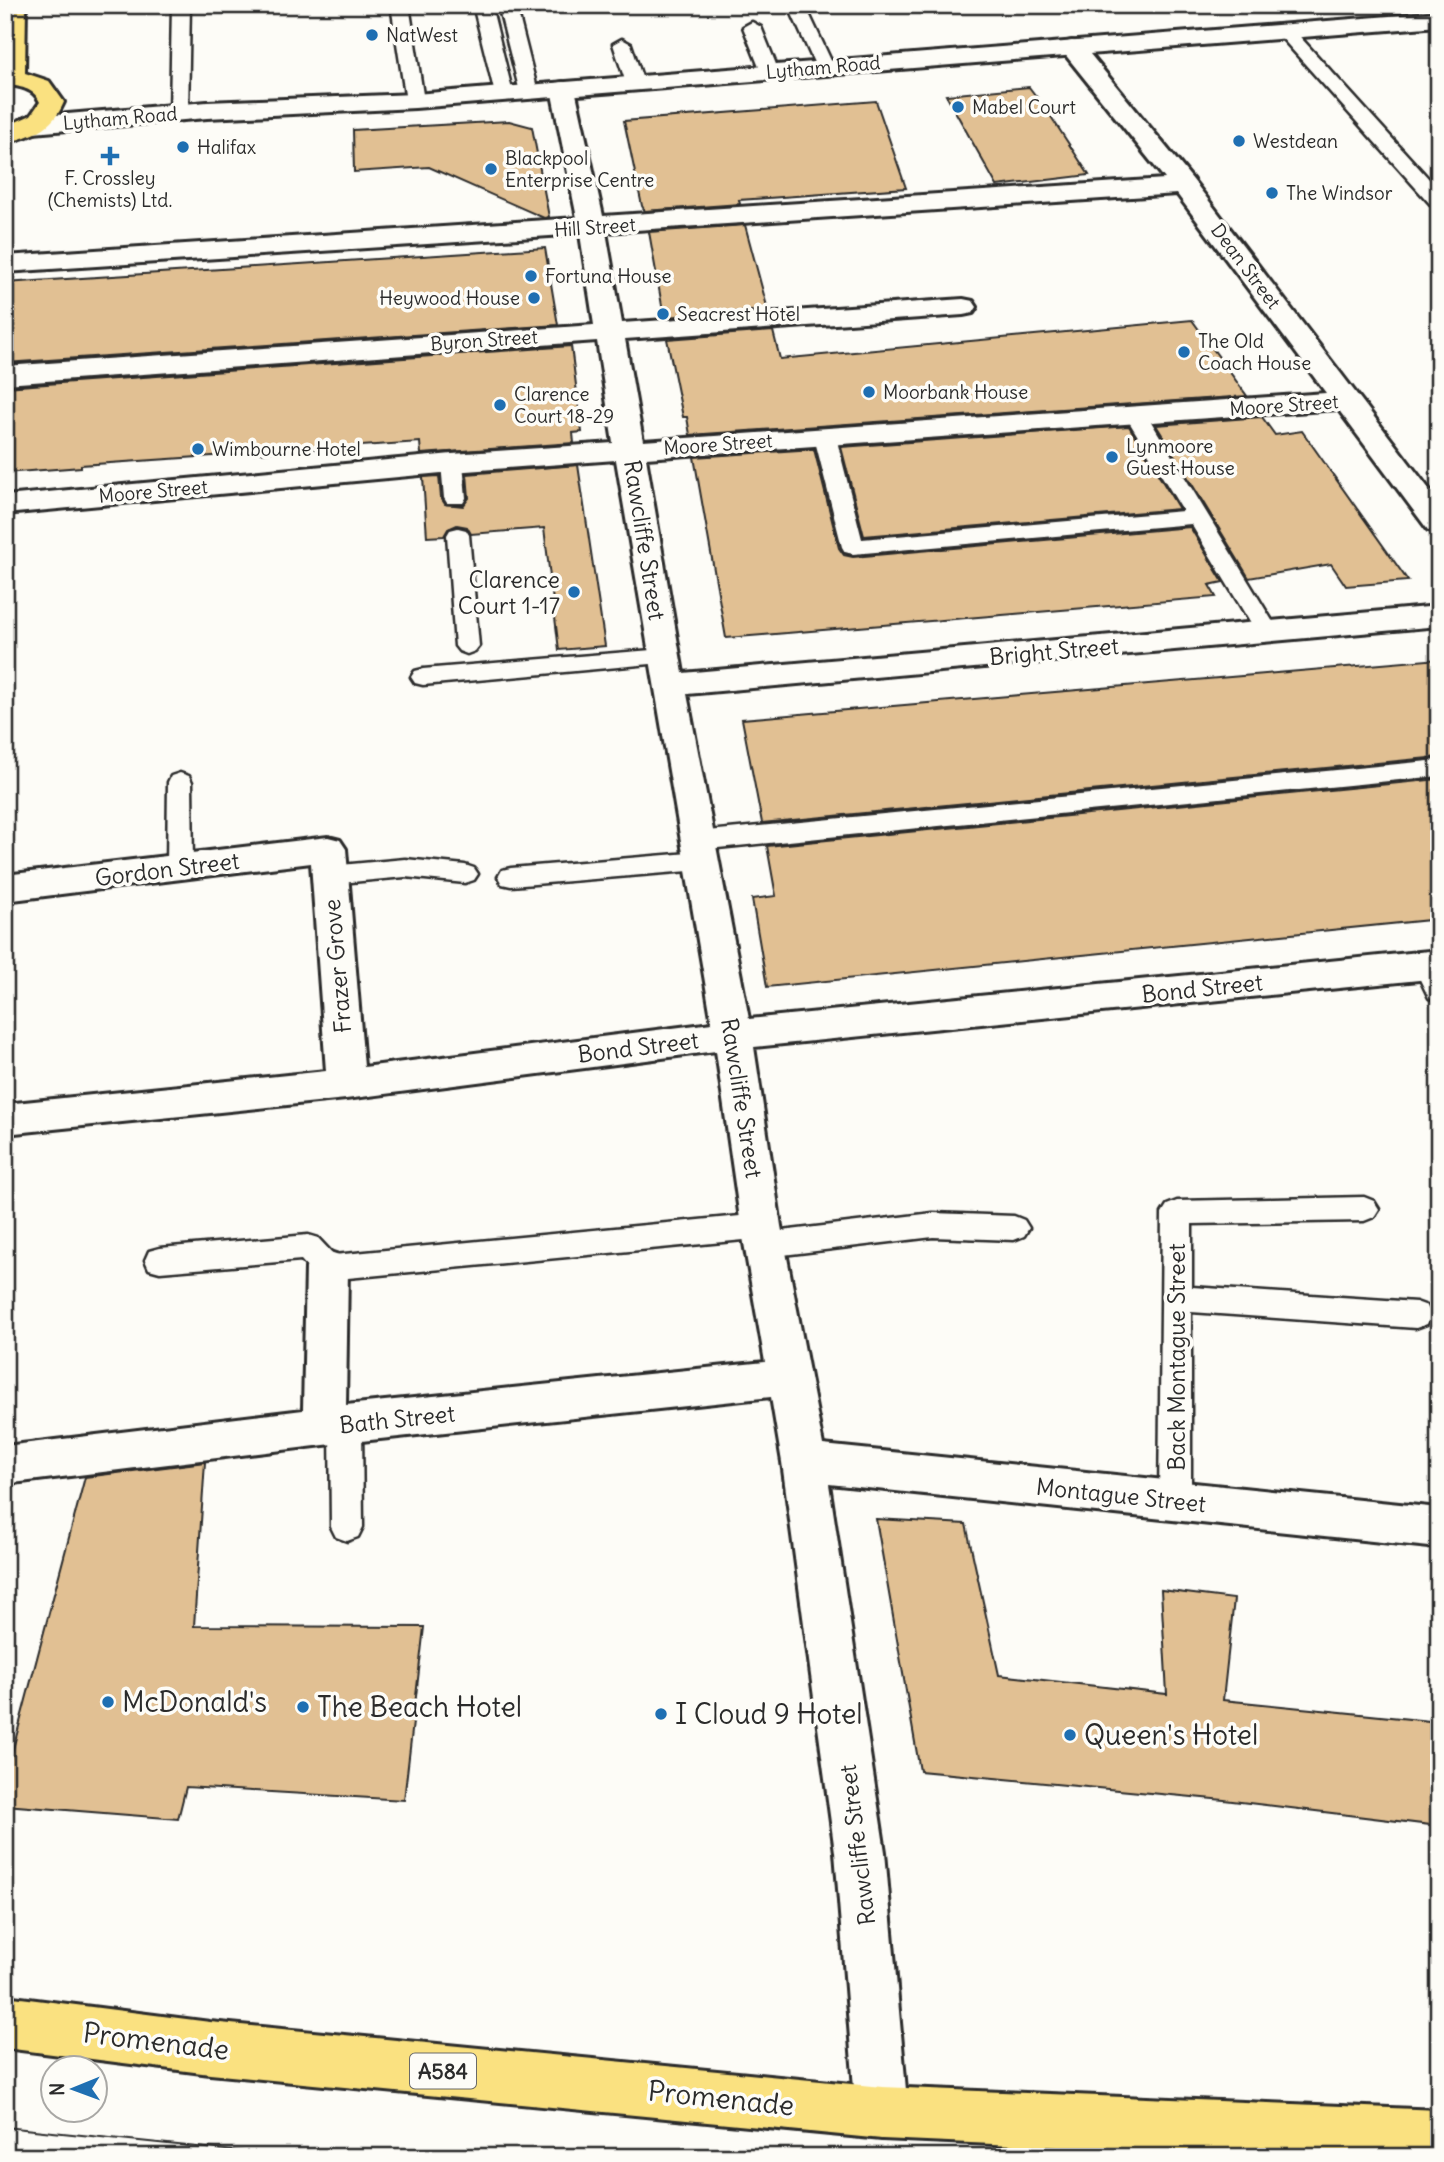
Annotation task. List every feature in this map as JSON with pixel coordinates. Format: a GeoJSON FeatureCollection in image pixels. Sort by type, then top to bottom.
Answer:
{"type":"FeatureCollection","features":[{"type":"Feature","properties":{"kind":"main road"},"geometry":{"type":"LineString","coordinates":[[5,135],[33,125],[46,116],[52,102],[48,92],[42,87],[11,78],[14,5]]}},
{"type":"Feature","properties":{"kind":"main road","name":"Promenade"},"geometry":{"type":"LineString","coordinates":[[5,2022],[210,2048],[882,2113],[1439,2137]]}},
{"type":"Feature","properties":{"kind":"street","name":"Lytham Road"},"geometry":{"type":"LineString","coordinates":[[52,102],[207,110],[415,101],[1439,19]]}},
{"type":"Feature","properties":{"kind":"street","name":"Dean Street"},"geometry":{"type":"LineString","coordinates":[[1072,48],[1184,186],[1439,523]]}},
{"type":"Feature","properties":{"kind":"street","name":"Rawcliffe Street"},"geometry":{"type":"LineString","coordinates":[[546,91],[592,227],[666,671],[733,1035],[764,1236],[790,1377],[860,1852],[882,2113]]}},
{"type":"Feature","properties":{"kind":"street","name":"Lytham Road"},"geometry":{"type":"LineString","coordinates":[[33,125],[179,109]]}},
{"type":"Feature","properties":{"kind":"street","name":"Hill Street"},"geometry":{"type":"LineString","coordinates":[[5,264],[1184,186]]}},
{"type":"Feature","properties":{"kind":"street","name":"Byron Street"},"geometry":{"type":"LineString","coordinates":[[5,375],[962,307]]}},
{"type":"Feature","properties":{"kind":"street","name":"Moore Street"},"geometry":{"type":"LineString","coordinates":[[5,505],[452,463],[1348,400]]}},
{"type":"Feature","properties":{"kind":"street","name":"Bright Street"},"geometry":{"type":"LineString","coordinates":[[666,671],[1267,632],[1439,616]]}},
{"type":"Feature","properties":{"kind":"street","name":"Gordon Street"},"geometry":{"type":"LineString","coordinates":[[5,888],[180,867],[329,862]]}},
{"type":"Feature","properties":{"kind":"street","name":"Frazer Grove"},"geometry":{"type":"LineString","coordinates":[[329,862],[346,1084]]}},
{"type":"Feature","properties":{"kind":"street","name":"Bond Street"},"geometry":{"type":"LineString","coordinates":[[5,1119],[346,1084],[733,1035],[1434,973]]}},
{"type":"Feature","properties":{"kind":"street"},"geometry":{"type":"LineString","coordinates":[[327,1268],[335,1425]]}},
{"type":"Feature","properties":{"kind":"street","name":"Bath Street"},"geometry":{"type":"LineString","coordinates":[[5,1465],[335,1425],[790,1377]]}},
{"type":"Feature","properties":{"kind":"street","name":"Montague Street"},"geometry":{"type":"LineString","coordinates":[[804,1462],[1439,1528]]}},
{"type":"Feature","properties":{"kind":"lane"},"geometry":{"type":"LineString","coordinates":[[179,109],[181,5]]}},
{"type":"Feature","properties":{"kind":"lane"},"geometry":{"type":"LineString","coordinates":[[400,5],[415,101]]}},
{"type":"Feature","properties":{"kind":"lane"},"geometry":{"type":"LineString","coordinates":[[482,5],[504,94]]}},
{"type":"Feature","properties":{"kind":"lane"},"geometry":{"type":"LineString","coordinates":[[507,5],[546,91]]}},
{"type":"Feature","properties":{"kind":"lane"},"geometry":{"type":"LineString","coordinates":[[796,5],[825,67]]}},
{"type":"Feature","properties":{"kind":"lane"},"geometry":{"type":"LineString","coordinates":[[752,27],[770,72]]}},
{"type":"Feature","properties":{"kind":"lane"},"geometry":{"type":"LineString","coordinates":[[1286,32],[1439,202]]}},
{"type":"Feature","properties":{"kind":"lane"},"geometry":{"type":"LineString","coordinates":[[622,44],[635,83]]}},
{"type":"Feature","properties":{"kind":"lane"},"geometry":{"type":"LineString","coordinates":[[1136,415],[1267,632]]}},
{"type":"Feature","properties":{"kind":"lane"},"geometry":{"type":"LineString","coordinates":[[825,437],[853,547],[1198,517]]}},
{"type":"Feature","properties":{"kind":"lane"},"geometry":{"type":"LineString","coordinates":[[452,463],[455,498]]}},
{"type":"Feature","properties":{"kind":"lane"},"geometry":{"type":"LineString","coordinates":[[458,535],[467,646]]}},
{"type":"Feature","properties":{"kind":"lane"},"geometry":{"type":"LineString","coordinates":[[423,677],[666,671]]}},
{"type":"Feature","properties":{"kind":"lane"},"geometry":{"type":"LineString","coordinates":[[511,877],[699,851],[1439,768]]}},
{"type":"Feature","properties":{"kind":"lane"},"geometry":{"type":"LineString","coordinates":[[180,782],[180,867]]}},
{"type":"Feature","properties":{"kind":"lane"},"geometry":{"type":"LineString","coordinates":[[329,862],[464,874]]}},
{"type":"Feature","properties":{"kind":"lane","name":"Back Montague Street"},"geometry":{"type":"LineString","coordinates":[[1175,1501],[1177,1213],[1364,1209]]}},
{"type":"Feature","properties":{"kind":"lane"},"geometry":{"type":"LineString","coordinates":[[160,1260],[308,1247],[327,1268],[933,1225],[1014,1228]]}},
{"type":"Feature","properties":{"kind":"lane"},"geometry":{"type":"LineString","coordinates":[[1177,1298],[1416,1315]]}},
{"type":"Feature","properties":{"kind":"lane"},"geometry":{"type":"LineString","coordinates":[[335,1425],[347,1527]]}},
{"type":"Feature","properties":{"kind":"building"},"geometry":{"type":"Polygon","coordinates":[[[1029,87],[1089,175],[997,186],[946,95],[1029,87]]]}},
{"type":"Feature","properties":{"kind":"building"},"geometry":{"type":"Polygon","coordinates":[[[876,101],[906,188],[739,200],[740,204],[645,211],[642,206],[624,121],[876,101]]]}},
{"type":"Feature","properties":{"kind":"building","name":"Blackpool Enterprise Centre"},"geometry":{"type":"Polygon","coordinates":[[[509,121],[532,127],[549,217],[544,218],[429,167],[354,172],[353,130],[509,121]]]}},
{"type":"Feature","properties":{"kind":"building"},"geometry":{"type":"Polygon","coordinates":[[[745,225],[768,310],[664,317],[649,232],[745,225]]]}},
{"type":"Feature","properties":{"kind":"building"},"geometry":{"type":"Polygon","coordinates":[[[545,248],[558,325],[5,363],[5,283],[545,248]]]}},
{"type":"Feature","properties":{"kind":"building"},"geometry":{"type":"Polygon","coordinates":[[[1192,320],[1247,396],[690,435],[687,417],[683,417],[667,339],[773,331],[780,359],[1192,320]]]}},
{"type":"Feature","properties":{"kind":"building"},"geometry":{"type":"Polygon","coordinates":[[[571,346],[582,432],[573,433],[574,443],[421,454],[420,442],[81,465],[5,473],[5,387],[571,346]]]}},
{"type":"Feature","properties":{"kind":"building"},"geometry":{"type":"Polygon","coordinates":[[[1262,417],[1275,435],[1302,431],[1408,581],[1346,586],[1331,564],[1249,578],[1156,425],[1262,417]]]}},
{"type":"Feature","properties":{"kind":"building"},"geometry":{"type":"Polygon","coordinates":[[[1129,426],[1179,509],[864,536],[841,447],[1129,426]]]}},
{"type":"Feature","properties":{"kind":"building"},"geometry":{"type":"Polygon","coordinates":[[[814,449],[839,548],[844,555],[853,557],[1190,527],[1223,582],[1209,585],[1216,597],[726,638],[694,457],[814,449]]]}},
{"type":"Feature","properties":{"kind":"building","name":"Clarence Court 1-17"},"geometry":{"type":"Polygon","coordinates":[[[578,465],[605,646],[559,650],[544,528],[471,534],[467,527],[457,525],[448,529],[444,536],[427,537],[423,477],[439,476],[441,498],[445,504],[463,506],[469,498],[467,474],[578,465]]]}},
{"type":"Feature","properties":{"kind":"building"},"geometry":{"type":"Polygon","coordinates":[[[1439,659],[1439,757],[762,823],[742,719],[1439,659]]]}},
{"type":"Feature","properties":{"kind":"building"},"geometry":{"type":"Polygon","coordinates":[[[1439,779],[1439,919],[767,987],[752,899],[776,896],[767,846],[1439,779]]]}},
{"type":"Feature","properties":{"kind":"building"},"geometry":{"type":"Polygon","coordinates":[[[205,1462],[194,1626],[424,1627],[404,1800],[186,1787],[178,1819],[5,1805],[5,1779],[85,1477],[205,1462]]]}},
{"type":"Feature","properties":{"kind":"building"},"geometry":{"type":"Polygon","coordinates":[[[876,1519],[966,1524],[999,1675],[1167,1694],[1161,1590],[1234,1599],[1223,1700],[1439,1722],[1439,1826],[1224,1800],[920,1771],[876,1519]]]}},
{"type":"Feature","properties":{"kind":"tram line"},"geometry":{"type":"LineString","coordinates":[[5,2127],[293,2157]]}},
{"type":"Feature","properties":{"kind":"place","name":"NatWest"},"geometry":{"type":"Point","coordinates":[372,35]}},
{"type":"Feature","properties":{"kind":"place","name":"Mabel Court"},"geometry":{"type":"Point","coordinates":[958,107]}},
{"type":"Feature","properties":{"kind":"place","name":"Westdean"},"geometry":{"type":"Point","coordinates":[1239,141]}},
{"type":"Feature","properties":{"kind":"place","name":"Halifax"},"geometry":{"type":"Point","coordinates":[183,147]}},
{"type":"Feature","properties":{"kind":"place","name":"F. Crossley (Chemists) Ltd."},"geometry":{"type":"Point","coordinates":[110,156]}},
{"type":"Feature","properties":{"kind":"place","name":"Blackpool Enterprise Centre"},"geometry":{"type":"Point","coordinates":[491,169]}},
{"type":"Feature","properties":{"kind":"place","name":"The Windsor"},"geometry":{"type":"Point","coordinates":[1272,193]}},
{"type":"Feature","properties":{"kind":"place","name":"Fortuna House"},"geometry":{"type":"Point","coordinates":[531,276]}},
{"type":"Feature","properties":{"kind":"place","name":"Heywood House"},"geometry":{"type":"Point","coordinates":[534,298]}},
{"type":"Feature","properties":{"kind":"place","name":"Seacrest Hotel"},"geometry":{"type":"Point","coordinates":[663,314]}},
{"type":"Feature","properties":{"kind":"place","name":"The Old Coach House"},"geometry":{"type":"Point","coordinates":[1184,352]}},
{"type":"Feature","properties":{"kind":"place","name":"Moorbank House"},"geometry":{"type":"Point","coordinates":[869,392]}},
{"type":"Feature","properties":{"kind":"place","name":"Clarence Court 18-29"},"geometry":{"type":"Point","coordinates":[500,405]}},
{"type":"Feature","properties":{"kind":"place","name":"Wimbourne Hotel"},"geometry":{"type":"Point","coordinates":[198,449]}},
{"type":"Feature","properties":{"kind":"place","name":"Lynmoore Guest House"},"geometry":{"type":"Point","coordinates":[1112,457]}},
{"type":"Feature","properties":{"kind":"place","name":"Clarence Court 1-17"},"geometry":{"type":"Point","coordinates":[574,592]}},
{"type":"Feature","properties":{"kind":"place","name":"McDonald's"},"geometry":{"type":"Point","coordinates":[108,1702]}},
{"type":"Feature","properties":{"kind":"place","name":"The Beach Hotel"},"geometry":{"type":"Point","coordinates":[303,1707]}},
{"type":"Feature","properties":{"kind":"place","name":"I Cloud 9 Hotel"},"geometry":{"type":"Point","coordinates":[661,1714]}},
{"type":"Feature","properties":{"kind":"place","name":"Queen's Hotel"},"geometry":{"type":"Point","coordinates":[1070,1735]}}]}
